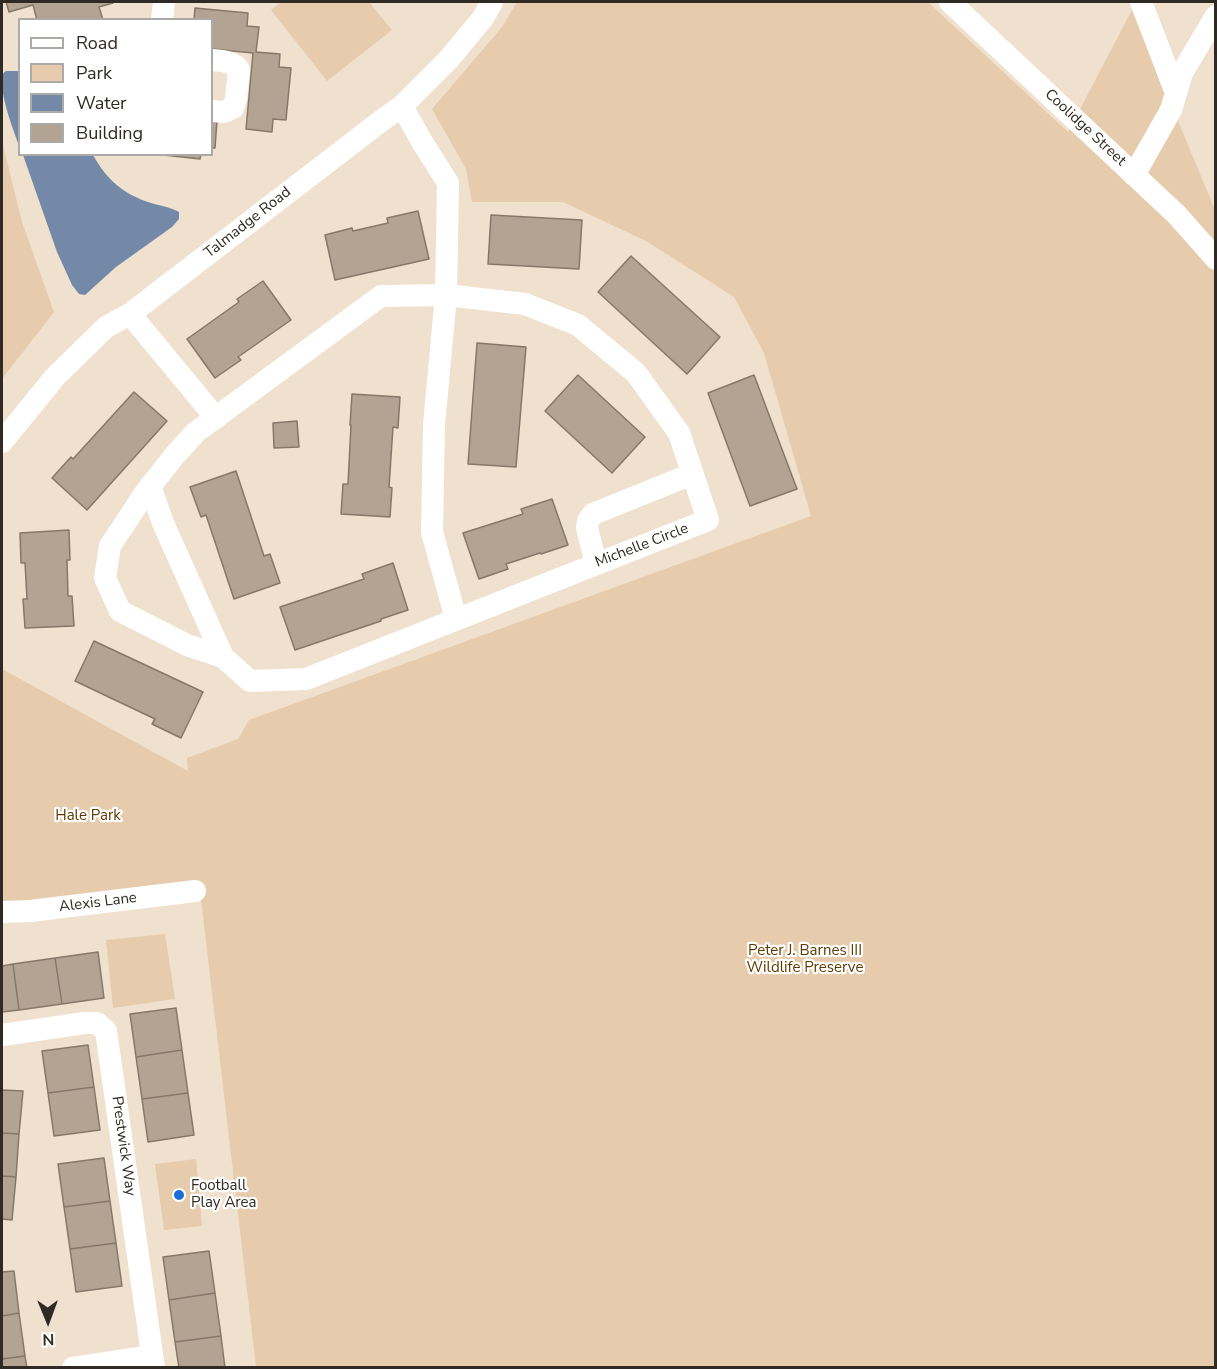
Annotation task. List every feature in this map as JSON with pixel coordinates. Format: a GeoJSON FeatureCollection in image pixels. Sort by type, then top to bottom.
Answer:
{"type":"FeatureCollection","features":[{"type":"Feature","properties":{"kind":"street"},"geometry":{"type":"LineString","coordinates":[[162,18],[164,2]]}},
{"type":"Feature","properties":{"kind":"street","name":"Talmadge Road"},"geometry":{"type":"LineString","coordinates":[[2,442],[62,370],[106,327],[130,314],[402,106],[449,59],[483,18],[492,2]]}},
{"type":"Feature","properties":{"kind":"street","name":"Coolidge Street"},"geometry":{"type":"LineString","coordinates":[[950,2],[1177,215],[1215,259]]}},
{"type":"Feature","properties":{"kind":"street"},"geometry":{"type":"LineString","coordinates":[[1141,2],[1176,93]]}},
{"type":"Feature","properties":{"kind":"street"},"geometry":{"type":"LineString","coordinates":[[1134,174],[1171,110],[1182,73],[1215,16]]}},
{"type":"Feature","properties":{"kind":"street"},"geometry":{"type":"LineString","coordinates":[[213,60],[228,62],[239,70],[233,108],[224,112],[213,111]]}},
{"type":"Feature","properties":{"kind":"street"},"geometry":{"type":"LineString","coordinates":[[402,106],[448,183],[446,295],[434,425],[432,532],[456,619]]}},
{"type":"Feature","properties":{"kind":"street","name":"Michelle Circle"},"geometry":{"type":"LineString","coordinates":[[446,295],[525,304],[578,325],[636,373],[679,433],[708,520],[306,679],[250,681],[223,657],[187,645],[120,611],[105,578],[110,546],[150,486],[196,432],[216,418],[381,296],[446,295]]}},
{"type":"Feature","properties":{"kind":"street"},"geometry":{"type":"LineString","coordinates":[[130,314],[216,418]]}},
{"type":"Feature","properties":{"kind":"street"},"geometry":{"type":"LineString","coordinates":[[596,564],[587,528],[588,521],[593,514],[692,474]]}},
{"type":"Feature","properties":{"kind":"street","name":"Michelle Circle"},"geometry":{"type":"LineString","coordinates":[[150,486],[163,523],[223,657]]}},
{"type":"Feature","properties":{"kind":"street","name":"Alexis Lane"},"geometry":{"type":"LineString","coordinates":[[2,912],[30,911],[195,891]]}},
{"type":"Feature","properties":{"kind":"street","name":"Prestwick Way"},"geometry":{"type":"LineString","coordinates":[[2,1035],[85,1023],[97,1023],[106,1031],[153,1362]]}},
{"type":"Feature","properties":{"kind":"street"},"geometry":{"type":"LineString","coordinates":[[73,1368],[153,1362]]}},
{"type":"Feature","properties":{"kind":"green space"},"geometry":{"type":"Polygon","coordinates":[[[281,2],[369,2],[392,30],[327,81],[271,10],[281,2]]]}},
{"type":"Feature","properties":{"kind":"green space","name":"Peter J. Barnes III Wildlife Preserve"},"geometry":{"type":"Polygon","coordinates":[[[517,2],[928,2],[1068,132],[1132,10],[1215,210],[1215,1367],[256,1367],[200,891],[2,912],[2,669],[188,771],[187,758],[238,739],[249,720],[811,516],[764,353],[734,297],[646,241],[563,202],[472,202],[466,169],[432,109],[502,27],[517,2]]]}},
{"type":"Feature","properties":{"kind":"green space"},"geometry":{"type":"Polygon","coordinates":[[[2,141],[22,222],[54,312],[2,379],[2,141]]]}},
{"type":"Feature","properties":{"kind":"green space"},"geometry":{"type":"Polygon","coordinates":[[[165,934],[175,999],[113,1008],[106,940],[165,934]]]}},
{"type":"Feature","properties":{"kind":"green space","name":"Football Play Area"},"geometry":{"type":"Polygon","coordinates":[[[196,1159],[202,1226],[164,1230],[155,1164],[196,1159]]]}},
{"type":"Feature","properties":{"kind":"water"},"geometry":{"type":"Polygon","coordinates":[[[6,71],[18,71],[18,143],[7,111],[2,74],[6,71]]]}},
{"type":"Feature","properties":{"kind":"water"},"geometry":{"type":"Polygon","coordinates":[[[23,156],[94,156],[110,179],[124,190],[151,203],[179,212],[179,219],[172,227],[116,267],[85,295],[79,294],[72,285],[57,252],[23,156]]]}},
{"type":"Feature","properties":{"kind":"building"},"geometry":{"type":"Polygon","coordinates":[[[6,2],[113,3],[99,7],[102,18],[36,18],[33,5],[9,12],[6,2]]]}},
{"type":"Feature","properties":{"kind":"building"},"geometry":{"type":"Polygon","coordinates":[[[195,8],[248,13],[247,26],[259,27],[256,52],[280,54],[279,67],[291,68],[286,120],[273,119],[272,132],[246,129],[253,53],[213,49],[213,18],[194,18],[195,8]]]}},
{"type":"Feature","properties":{"kind":"building"},"geometry":{"type":"Polygon","coordinates":[[[213,121],[217,121],[215,148],[213,148],[213,121]]]}},
{"type":"Feature","properties":{"kind":"building"},"geometry":{"type":"Polygon","coordinates":[[[172,156],[201,156],[200,159],[172,156]]]}},
{"type":"Feature","properties":{"kind":"building"},"geometry":{"type":"Polygon","coordinates":[[[418,211],[429,259],[335,280],[325,235],[352,228],[353,231],[388,223],[387,218],[418,211]]]}},
{"type":"Feature","properties":{"kind":"building"},"geometry":{"type":"Polygon","coordinates":[[[491,215],[582,220],[579,269],[488,264],[491,215]]]}},
{"type":"Feature","properties":{"kind":"building"},"geometry":{"type":"Polygon","coordinates":[[[631,256],[720,337],[687,374],[598,292],[631,256]]]}},
{"type":"Feature","properties":{"kind":"building"},"geometry":{"type":"Polygon","coordinates":[[[263,281],[291,320],[238,357],[241,360],[215,378],[187,339],[239,302],[237,299],[263,281]]]}},
{"type":"Feature","properties":{"kind":"building"},"geometry":{"type":"Polygon","coordinates":[[[477,343],[526,347],[516,467],[468,464],[477,343]]]}},
{"type":"Feature","properties":{"kind":"building"},"geometry":{"type":"Polygon","coordinates":[[[578,375],[645,437],[612,473],[545,411],[578,375]]]}},
{"type":"Feature","properties":{"kind":"building"},"geometry":{"type":"Polygon","coordinates":[[[754,375],[797,489],[750,506],[708,393],[754,375]]]}},
{"type":"Feature","properties":{"kind":"building"},"geometry":{"type":"Polygon","coordinates":[[[134,392],[167,421],[87,510],[52,478],[71,457],[73,459],[134,392]]]}},
{"type":"Feature","properties":{"kind":"building"},"geometry":{"type":"Polygon","coordinates":[[[352,394],[400,397],[398,428],[393,427],[389,487],[392,488],[390,517],[341,514],[343,484],[348,484],[352,394]]]}},
{"type":"Feature","properties":{"kind":"building"},"geometry":{"type":"Polygon","coordinates":[[[297,421],[299,447],[274,448],[273,423],[297,421]]]}},
{"type":"Feature","properties":{"kind":"building"},"geometry":{"type":"Polygon","coordinates":[[[236,471],[264,556],[270,554],[280,583],[234,599],[206,515],[201,517],[190,487],[236,471]]]}},
{"type":"Feature","properties":{"kind":"building"},"geometry":{"type":"Polygon","coordinates":[[[552,499],[568,545],[506,564],[508,569],[479,579],[463,533],[523,514],[521,509],[552,499]]]}},
{"type":"Feature","properties":{"kind":"building"},"geometry":{"type":"Polygon","coordinates":[[[69,530],[68,596],[72,596],[74,626],[25,628],[23,599],[27,599],[25,563],[21,563],[20,533],[69,530]]]}},
{"type":"Feature","properties":{"kind":"building"},"geometry":{"type":"Polygon","coordinates":[[[393,563],[408,610],[295,650],[280,607],[364,579],[362,574],[393,563]]]}},
{"type":"Feature","properties":{"kind":"building"},"geometry":{"type":"Polygon","coordinates":[[[94,641],[203,692],[181,738],[152,724],[155,719],[75,681],[94,641]]]}},
{"type":"Feature","properties":{"kind":"building"},"geometry":{"type":"Polygon","coordinates":[[[98,952],[104,998],[62,1004],[55,958],[98,952]]]}},
{"type":"Feature","properties":{"kind":"building"},"geometry":{"type":"Polygon","coordinates":[[[55,958],[62,1004],[19,1010],[13,964],[55,958]]]}},
{"type":"Feature","properties":{"kind":"building"},"geometry":{"type":"Polygon","coordinates":[[[13,964],[19,1010],[2,1012],[2,966],[13,964]]]}},
{"type":"Feature","properties":{"kind":"building"},"geometry":{"type":"Polygon","coordinates":[[[176,1008],[182,1050],[136,1057],[130,1014],[176,1008]]]}},
{"type":"Feature","properties":{"kind":"building"},"geometry":{"type":"Polygon","coordinates":[[[88,1045],[94,1087],[48,1093],[42,1051],[88,1045]]]}},
{"type":"Feature","properties":{"kind":"building"},"geometry":{"type":"Polygon","coordinates":[[[182,1050],[188,1093],[142,1099],[136,1057],[182,1050]]]}},
{"type":"Feature","properties":{"kind":"building"},"geometry":{"type":"Polygon","coordinates":[[[94,1087],[100,1130],[54,1136],[48,1093],[94,1087]]]}},
{"type":"Feature","properties":{"kind":"building"},"geometry":{"type":"Polygon","coordinates":[[[2,1090],[23,1091],[19,1134],[2,1133],[2,1090]]]}},
{"type":"Feature","properties":{"kind":"building"},"geometry":{"type":"Polygon","coordinates":[[[188,1093],[194,1135],[148,1142],[142,1099],[188,1093]]]}},
{"type":"Feature","properties":{"kind":"building"},"geometry":{"type":"Polygon","coordinates":[[[2,1133],[19,1134],[16,1177],[2,1176],[2,1133]]]}},
{"type":"Feature","properties":{"kind":"building"},"geometry":{"type":"Polygon","coordinates":[[[104,1158],[110,1201],[64,1207],[58,1164],[104,1158]]]}},
{"type":"Feature","properties":{"kind":"building"},"geometry":{"type":"Polygon","coordinates":[[[2,1176],[16,1177],[12,1220],[2,1219],[2,1176]]]}},
{"type":"Feature","properties":{"kind":"building"},"geometry":{"type":"Polygon","coordinates":[[[110,1201],[116,1243],[70,1249],[64,1207],[110,1201]]]}},
{"type":"Feature","properties":{"kind":"building"},"geometry":{"type":"Polygon","coordinates":[[[116,1243],[122,1286],[76,1292],[70,1249],[116,1243]]]}},
{"type":"Feature","properties":{"kind":"building"},"geometry":{"type":"Polygon","coordinates":[[[209,1251],[215,1293],[169,1300],[163,1257],[209,1251]]]}},
{"type":"Feature","properties":{"kind":"building"},"geometry":{"type":"Polygon","coordinates":[[[14,1271],[19,1313],[2,1316],[2,1272],[14,1271]]]}},
{"type":"Feature","properties":{"kind":"building"},"geometry":{"type":"Polygon","coordinates":[[[215,1293],[221,1336],[175,1342],[169,1300],[215,1293]]]}},
{"type":"Feature","properties":{"kind":"building"},"geometry":{"type":"Polygon","coordinates":[[[19,1313],[25,1356],[2,1359],[2,1316],[19,1313]]]}},
{"type":"Feature","properties":{"kind":"building"},"geometry":{"type":"Polygon","coordinates":[[[221,1336],[225,1368],[179,1368],[175,1342],[221,1336]]]}},
{"type":"Feature","properties":{"kind":"building"},"geometry":{"type":"Polygon","coordinates":[[[25,1356],[27,1368],[2,1368],[2,1359],[25,1356]]]}},
{"type":"Feature","properties":{"kind":"place","name":"Football Play Area"},"geometry":{"type":"Point","coordinates":[179,1195]}},
{"type":"Feature","properties":{"kind":"park label","name":"Hale Park"},"geometry":{"type":"Point","coordinates":[88,816]}}]}
